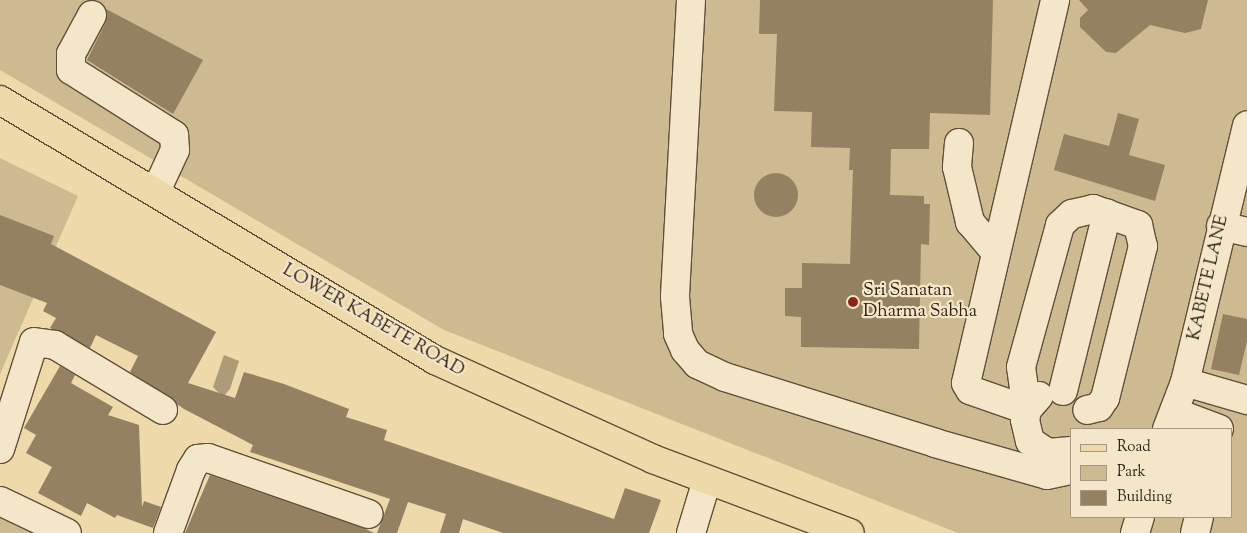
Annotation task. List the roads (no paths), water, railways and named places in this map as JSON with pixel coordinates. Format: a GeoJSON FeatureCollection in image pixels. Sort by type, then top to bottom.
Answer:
{"type":"FeatureCollection","features":[{"type":"Feature","properties":{"kind":"main road","name":"LOWER KABETE ROAD"},"geometry":{"type":"LineString","coordinates":[[0,100],[156,191],[435,360],[653,459],[707,480],[807,526],[850,533]]}},
{"type":"Feature","properties":{"kind":"street"},"geometry":{"type":"LineString","coordinates":[[691,0],[675,297],[678,334],[685,350],[697,364],[726,377],[936,443],[1047,475],[1070,470]]}},
{"type":"Feature","properties":{"kind":"street"},"geometry":{"type":"LineString","coordinates":[[1028,410],[970,390],[966,383],[994,251],[1056,0]]}},
{"type":"Feature","properties":{"kind":"street"},"geometry":{"type":"LineString","coordinates":[[92,14],[72,54],[71,70],[174,136],[175,150],[156,191]]}},
{"type":"Feature","properties":{"kind":"street","name":"KABETE LANE"},"geometry":{"type":"LineString","coordinates":[[1171,421],[1234,229],[1247,125]]}},
{"type":"Feature","properties":{"kind":"street"},"geometry":{"type":"LineString","coordinates":[[959,143],[957,167],[963,200],[970,222],[994,251]]}},
{"type":"Feature","properties":{"kind":"street"},"geometry":{"type":"LineString","coordinates":[[1028,410],[1042,394],[1063,391],[1077,398],[1088,420],[1105,398],[1144,246],[1138,225],[1093,209],[1072,214],[1060,224],[1021,367],[1028,410],[1026,431],[1038,448],[1059,455],[1070,451]]}},
{"type":"Feature","properties":{"kind":"street"},"geometry":{"type":"LineString","coordinates":[[1063,391],[1107,213]]}},
{"type":"Feature","properties":{"kind":"street"},"geometry":{"type":"LineString","coordinates":[[0,449],[34,342],[55,345],[163,410]]}},
{"type":"Feature","properties":{"kind":"street"},"geometry":{"type":"LineString","coordinates":[[1185,382],[1247,400]]}},
{"type":"Feature","properties":{"kind":"street"},"geometry":{"type":"LineString","coordinates":[[1171,421],[1213,428]]}},
{"type":"Feature","properties":{"kind":"street"},"geometry":{"type":"LineString","coordinates":[[168,533],[192,470],[198,460],[208,458],[369,514]]}},
{"type":"Feature","properties":{"kind":"street"},"geometry":{"type":"LineString","coordinates":[[691,533],[707,480]]}},
{"type":"Feature","properties":{"kind":"street"},"geometry":{"type":"LineString","coordinates":[[0,501],[67,533]]}},
{"type":"Feature","properties":{"kind":"street"},"geometry":{"type":"LineString","coordinates":[[1135,533],[1140,518]]}},
{"type":"Feature","properties":{"kind":"street"},"geometry":{"type":"LineString","coordinates":[[1195,533],[1200,518]]}},
{"type":"Feature","properties":{"kind":"place","name":"Sri Sanatan Dharma Sabha"},"geometry":{"type":"Point","coordinates":[853,302]}}]}
